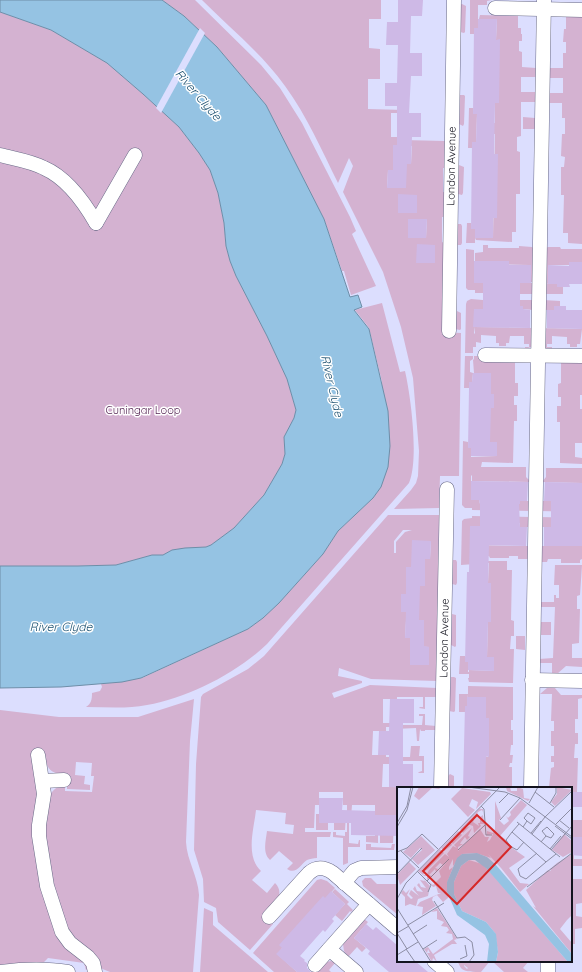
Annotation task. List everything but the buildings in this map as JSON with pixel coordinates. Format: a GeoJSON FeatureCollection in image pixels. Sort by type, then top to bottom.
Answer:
{"type":"FeatureCollection","features":[{"type":"Feature","properties":{"kind":"street","name":"London Avenue"},"geometry":{"type":"LineString","coordinates":[[449,331],[454,0]]}},
{"type":"Feature","properties":{"kind":"street"},"geometry":{"type":"LineString","coordinates":[[531,787],[544,5]]}},
{"type":"Feature","properties":{"kind":"street"},"geometry":{"type":"LineString","coordinates":[[495,8],[544,5],[582,10]]}},
{"type":"Feature","properties":{"kind":"street"},"geometry":{"type":"LineString","coordinates":[[0,155],[34,164],[45,168],[54,174],[78,197],[96,223],[134,155]]}},
{"type":"Feature","properties":{"kind":"street"},"geometry":{"type":"LineString","coordinates":[[485,355],[582,356]]}},
{"type":"Feature","properties":{"kind":"street","name":"London Avenue"},"geometry":{"type":"LineString","coordinates":[[441,787],[447,489]]}},
{"type":"Feature","properties":{"kind":"street"},"geometry":{"type":"LineString","coordinates":[[532,680],[582,681]]}},
{"type":"Feature","properties":{"kind":"street"},"geometry":{"type":"LineString","coordinates":[[38,755],[44,801],[39,825],[39,836],[47,886],[62,932],[70,943],[88,956],[95,972]]}},
{"type":"Feature","properties":{"kind":"street"},"geometry":{"type":"LineString","coordinates":[[42,781],[64,780]]}},
{"type":"Feature","properties":{"kind":"street"},"geometry":{"type":"LineString","coordinates":[[344,883],[354,872],[361,868],[397,867]]}},
{"type":"Feature","properties":{"kind":"street"},"geometry":{"type":"LineString","coordinates":[[269,917],[309,873],[316,868],[324,868],[397,928]]}},
{"type":"Feature","properties":{"kind":"street"},"geometry":{"type":"LineString","coordinates":[[315,965],[369,904]]}},
{"type":"Feature","properties":{"kind":"street"},"geometry":{"type":"LineString","coordinates":[[329,949],[356,972]]}},
{"type":"Feature","properties":{"kind":"street"},"geometry":{"type":"LineString","coordinates":[[435,962],[447,972]]}},
{"type":"Feature","properties":{"kind":"street"},"geometry":{"type":"LineString","coordinates":[[0,972],[21,969],[40,969],[68,972]]}},
{"type":"Feature","properties":{"kind":"green space"},"geometry":{"type":"Polygon","coordinates":[[[162,0],[195,0],[261,65],[280,88],[302,123],[350,217],[356,231],[352,234],[376,286],[351,295],[344,271],[342,271],[324,219],[266,105],[217,47],[184,16],[162,0]]]}},
{"type":"Feature","properties":{"kind":"green space"},"geometry":{"type":"Polygon","coordinates":[[[202,0],[381,0],[381,19],[369,19],[369,48],[380,49],[380,79],[368,79],[368,109],[404,110],[403,113],[391,113],[391,137],[403,137],[403,140],[445,141],[443,192],[445,192],[444,217],[442,217],[442,242],[444,243],[443,332],[461,333],[459,476],[440,476],[439,508],[394,509],[411,490],[416,483],[418,476],[419,451],[413,378],[401,327],[383,272],[343,192],[353,166],[349,158],[338,183],[307,121],[285,86],[256,52],[202,0]],[[393,145],[393,164],[411,164],[412,146],[393,145]],[[388,170],[387,188],[406,188],[406,170],[388,170]],[[417,195],[398,213],[417,213],[417,195]],[[408,219],[408,238],[426,238],[427,219],[408,219]],[[417,245],[417,263],[435,263],[435,245],[417,245]]]}},
{"type":"Feature","properties":{"kind":"green space"},"geometry":{"type":"Polygon","coordinates":[[[470,0],[492,0],[487,1],[487,5],[478,5],[478,28],[475,28],[475,34],[470,34],[470,0]]]}},
{"type":"Feature","properties":{"kind":"green space"},"geometry":{"type":"Polygon","coordinates":[[[462,4],[466,6],[464,33],[460,32],[460,5],[462,4]]]}},
{"type":"Feature","properties":{"kind":"green space","name":"Cuningar Loop"},"geometry":{"type":"Polygon","coordinates":[[[0,12],[51,30],[107,63],[179,127],[210,170],[218,193],[224,223],[226,246],[230,261],[287,379],[296,410],[294,418],[284,437],[285,454],[282,464],[264,495],[234,528],[206,547],[172,550],[163,555],[152,555],[116,565],[0,566],[0,12]]]}},
{"type":"Feature","properties":{"kind":"green space"},"geometry":{"type":"Polygon","coordinates":[[[480,15],[518,16],[518,28],[521,28],[522,34],[522,41],[519,41],[519,51],[522,52],[522,67],[536,68],[536,77],[521,77],[521,92],[535,92],[535,102],[521,102],[521,136],[517,137],[517,151],[520,152],[520,194],[516,194],[516,232],[512,232],[512,242],[476,240],[475,238],[493,238],[495,134],[477,133],[477,123],[495,123],[495,103],[499,103],[499,40],[496,40],[497,19],[479,19],[480,15]]]}},
{"type":"Feature","properties":{"kind":"green space"},"geometry":{"type":"Polygon","coordinates":[[[566,16],[582,17],[582,244],[568,243],[568,233],[563,233],[564,195],[561,195],[561,167],[564,167],[565,157],[561,156],[562,134],[565,134],[565,118],[562,118],[562,103],[548,103],[548,93],[563,93],[563,78],[549,78],[549,68],[563,68],[563,53],[566,53],[566,42],[563,42],[564,29],[566,29],[566,16]]]}},
{"type":"Feature","properties":{"kind":"green space"},"geometry":{"type":"Polygon","coordinates":[[[460,95],[465,96],[463,126],[459,124],[460,95]]]}},
{"type":"Feature","properties":{"kind":"green space"},"geometry":{"type":"Polygon","coordinates":[[[469,108],[473,108],[473,114],[477,114],[476,142],[473,148],[468,148],[469,108]]]}},
{"type":"Feature","properties":{"kind":"green space"},"geometry":{"type":"Polygon","coordinates":[[[523,117],[535,118],[535,129],[523,129],[523,117]]]}},
{"type":"Feature","properties":{"kind":"green space"},"geometry":{"type":"Polygon","coordinates":[[[459,165],[464,167],[462,195],[458,194],[459,165]]]}},
{"type":"Feature","properties":{"kind":"green space"},"geometry":{"type":"Polygon","coordinates":[[[467,223],[471,223],[471,229],[475,229],[475,243],[466,243],[467,223]]]}},
{"type":"Feature","properties":{"kind":"green space"},"geometry":{"type":"Polygon","coordinates":[[[458,224],[461,224],[462,226],[461,245],[457,245],[458,224]]]}},
{"type":"Feature","properties":{"kind":"green space"},"geometry":{"type":"Polygon","coordinates":[[[483,245],[488,245],[488,248],[519,248],[519,246],[532,247],[534,249],[534,294],[514,294],[520,287],[520,283],[533,283],[529,282],[529,265],[475,264],[475,253],[483,252],[483,245]]]}},
{"type":"Feature","properties":{"kind":"green space"},"geometry":{"type":"Polygon","coordinates":[[[548,247],[560,247],[561,249],[582,249],[582,262],[569,265],[549,265],[549,283],[545,283],[557,284],[558,287],[563,287],[563,294],[544,294],[545,249],[548,247]]]}},
{"type":"Feature","properties":{"kind":"green space"},"geometry":{"type":"Polygon","coordinates":[[[466,249],[474,250],[474,282],[483,283],[489,293],[475,293],[475,290],[468,290],[466,288],[466,249]]]}},
{"type":"Feature","properties":{"kind":"green space"},"geometry":{"type":"Polygon","coordinates":[[[471,299],[483,300],[483,309],[474,309],[474,327],[532,328],[533,310],[523,309],[523,306],[512,306],[503,300],[534,300],[531,347],[525,349],[525,347],[529,347],[529,344],[524,344],[524,336],[510,336],[509,343],[506,343],[506,346],[499,346],[499,343],[496,343],[496,336],[481,335],[481,343],[476,342],[476,347],[473,347],[473,353],[465,353],[466,304],[467,301],[471,299]]]}},
{"type":"Feature","properties":{"kind":"green space"},"geometry":{"type":"Polygon","coordinates":[[[543,300],[560,301],[560,307],[554,310],[545,310],[544,326],[543,300]]]}},
{"type":"Feature","properties":{"kind":"green space"},"geometry":{"type":"Polygon","coordinates":[[[382,303],[400,372],[405,371],[410,396],[414,444],[412,473],[409,483],[267,644],[241,665],[211,683],[179,697],[163,702],[132,707],[86,707],[91,702],[92,693],[100,691],[102,687],[101,684],[142,678],[248,629],[263,618],[279,603],[323,554],[338,531],[373,498],[379,490],[382,382],[369,328],[355,310],[382,303]]]}},
{"type":"Feature","properties":{"kind":"green space"},"geometry":{"type":"Polygon","coordinates":[[[457,311],[461,313],[460,330],[455,329],[457,311]]]}},
{"type":"Feature","properties":{"kind":"green space"},"geometry":{"type":"Polygon","coordinates":[[[544,328],[582,329],[580,344],[577,344],[577,347],[570,347],[570,344],[567,344],[567,337],[552,336],[552,344],[547,344],[547,347],[552,347],[552,349],[545,348],[544,328]]]}},
{"type":"Feature","properties":{"kind":"green space"},"geometry":{"type":"Polygon","coordinates":[[[465,356],[473,356],[473,359],[470,361],[470,372],[473,373],[472,382],[469,382],[469,388],[464,388],[465,356]]]}},
{"type":"Feature","properties":{"kind":"green space"},"geometry":{"type":"Polygon","coordinates":[[[474,356],[482,356],[482,361],[515,362],[515,383],[518,383],[518,396],[514,396],[514,405],[517,405],[517,421],[514,421],[513,463],[482,462],[481,467],[526,467],[526,477],[530,482],[472,481],[471,475],[471,500],[479,500],[480,504],[520,504],[520,501],[531,501],[531,511],[472,510],[472,508],[465,508],[462,505],[463,441],[468,442],[468,447],[471,448],[471,457],[497,456],[497,442],[490,442],[490,408],[494,408],[494,394],[491,394],[491,373],[474,373],[474,356]]]}},
{"type":"Feature","properties":{"kind":"green space"},"geometry":{"type":"Polygon","coordinates":[[[561,363],[582,363],[582,395],[580,395],[580,409],[582,409],[582,443],[575,443],[575,457],[582,458],[582,464],[560,463],[560,422],[557,422],[557,406],[561,406],[561,397],[558,397],[558,384],[561,383],[561,363]]]}},
{"type":"Feature","properties":{"kind":"green space"},"geometry":{"type":"Polygon","coordinates":[[[546,468],[582,468],[582,483],[542,482],[546,477],[546,468]]]}},
{"type":"Feature","properties":{"kind":"green space"},"geometry":{"type":"Polygon","coordinates":[[[540,501],[551,501],[551,505],[563,505],[582,512],[540,511],[540,501]]]}},
{"type":"Feature","properties":{"kind":"green space"},"geometry":{"type":"Polygon","coordinates":[[[388,515],[439,515],[437,681],[371,679],[339,668],[338,676],[362,681],[362,683],[332,693],[334,698],[370,685],[437,688],[436,697],[425,697],[425,709],[419,708],[423,707],[423,697],[397,697],[397,699],[383,699],[383,723],[397,723],[397,725],[422,725],[423,716],[419,716],[419,714],[425,714],[425,725],[436,726],[436,730],[421,731],[420,729],[419,741],[417,741],[416,728],[395,729],[395,727],[386,727],[386,731],[373,731],[372,755],[386,755],[386,757],[410,757],[411,746],[420,746],[419,756],[424,756],[424,773],[418,773],[422,771],[422,761],[394,761],[393,764],[383,764],[382,787],[396,787],[397,790],[397,817],[394,823],[393,843],[380,843],[380,819],[375,819],[375,805],[352,805],[351,818],[349,819],[349,843],[358,844],[360,840],[360,847],[348,847],[348,863],[343,865],[343,838],[333,837],[333,832],[336,832],[336,835],[345,836],[345,832],[347,832],[347,805],[343,805],[343,792],[319,792],[319,805],[315,805],[314,828],[305,828],[305,832],[331,832],[330,837],[317,837],[317,858],[307,860],[298,869],[293,871],[287,869],[293,863],[279,851],[270,860],[266,854],[265,846],[267,831],[293,834],[294,825],[285,824],[286,813],[256,810],[252,834],[252,850],[256,865],[261,871],[252,880],[267,893],[275,883],[278,888],[279,896],[264,915],[273,924],[250,950],[218,922],[216,908],[204,902],[203,879],[194,850],[196,764],[201,697],[203,694],[248,669],[264,656],[388,515]],[[403,530],[394,541],[394,553],[396,553],[396,542],[405,532],[412,530],[403,530]],[[412,541],[412,559],[430,559],[431,541],[412,541]],[[406,567],[425,586],[425,568],[406,567]],[[401,594],[401,612],[419,612],[419,594],[401,594]],[[406,620],[405,638],[424,638],[424,620],[406,620]],[[410,646],[410,665],[429,665],[429,647],[410,646]]]}},
{"type":"Feature","properties":{"kind":"green space"},"geometry":{"type":"Polygon","coordinates":[[[472,516],[531,517],[529,545],[529,527],[520,527],[520,523],[480,523],[471,545],[529,546],[528,559],[518,559],[518,556],[509,556],[509,558],[490,558],[489,556],[486,556],[485,561],[507,561],[507,570],[512,570],[511,620],[514,621],[514,636],[511,636],[510,649],[514,649],[513,683],[469,682],[469,674],[459,674],[460,656],[465,656],[468,662],[468,672],[469,670],[494,671],[494,657],[487,657],[488,622],[491,622],[491,584],[488,583],[489,563],[461,565],[462,521],[464,519],[472,518],[472,516]]]}},
{"type":"Feature","properties":{"kind":"green space"},"geometry":{"type":"Polygon","coordinates":[[[540,517],[582,518],[562,524],[551,524],[551,527],[542,527],[541,543],[540,517]]]}},
{"type":"Feature","properties":{"kind":"green space"},"geometry":{"type":"Polygon","coordinates":[[[541,546],[582,546],[582,559],[580,560],[580,563],[561,563],[561,559],[548,559],[547,562],[542,562],[541,546]]]}},
{"type":"Feature","properties":{"kind":"green space"},"geometry":{"type":"Polygon","coordinates":[[[453,560],[456,560],[457,562],[456,585],[452,584],[453,560]]]}},
{"type":"Feature","properties":{"kind":"green space"},"geometry":{"type":"Polygon","coordinates":[[[555,565],[582,565],[580,595],[577,596],[577,609],[580,609],[579,643],[572,644],[572,658],[582,658],[582,667],[566,666],[557,674],[552,674],[552,663],[539,663],[539,659],[553,658],[555,607],[540,607],[540,602],[554,602],[554,595],[556,595],[556,598],[559,598],[559,585],[554,585],[555,565]]]}},
{"type":"Feature","properties":{"kind":"green space"},"geometry":{"type":"Polygon","coordinates":[[[452,614],[456,615],[455,647],[451,645],[452,614]]]}},
{"type":"Feature","properties":{"kind":"green space"},"geometry":{"type":"Polygon","coordinates":[[[540,622],[551,622],[551,635],[540,635],[540,622]]]}},
{"type":"Feature","properties":{"kind":"green space"},"geometry":{"type":"Polygon","coordinates":[[[516,636],[525,636],[525,650],[516,649],[516,636]]]}},
{"type":"Feature","properties":{"kind":"green space"},"geometry":{"type":"Polygon","coordinates":[[[451,677],[456,678],[454,712],[449,711],[451,677]]]}},
{"type":"Feature","properties":{"kind":"green space"},"geometry":{"type":"Polygon","coordinates":[[[468,686],[513,687],[513,720],[511,720],[511,730],[513,730],[513,745],[511,745],[510,755],[513,755],[512,763],[510,763],[509,767],[512,767],[512,787],[485,787],[485,756],[488,757],[489,718],[486,718],[486,697],[468,697],[468,686]]]}},
{"type":"Feature","properties":{"kind":"green space"},"geometry":{"type":"Polygon","coordinates":[[[554,687],[561,695],[582,695],[582,698],[578,699],[578,719],[575,719],[575,733],[578,733],[578,744],[575,744],[574,758],[578,758],[577,792],[572,792],[572,787],[549,787],[551,768],[554,767],[554,762],[551,762],[551,756],[554,756],[554,746],[551,746],[551,731],[554,731],[554,721],[551,721],[552,694],[540,694],[547,688],[554,687]]]}},
{"type":"Feature","properties":{"kind":"green space"},"geometry":{"type":"Polygon","coordinates":[[[459,694],[468,694],[465,712],[459,712],[459,694]]]}},
{"type":"Feature","properties":{"kind":"green space"},"geometry":{"type":"Polygon","coordinates":[[[194,699],[190,741],[186,842],[188,856],[197,881],[199,895],[193,972],[110,972],[100,968],[89,954],[71,939],[51,890],[45,841],[46,813],[52,792],[60,786],[65,785],[65,791],[92,792],[94,776],[91,776],[92,763],[76,762],[75,775],[85,776],[84,784],[90,785],[90,790],[67,789],[67,775],[53,772],[47,766],[45,752],[31,754],[40,796],[34,826],[35,840],[46,900],[55,919],[57,930],[64,942],[85,956],[91,967],[86,970],[84,963],[48,958],[42,964],[0,965],[0,710],[59,717],[138,717],[194,699]]]}},
{"type":"Feature","properties":{"kind":"green space"},"geometry":{"type":"Polygon","coordinates":[[[450,774],[454,776],[454,787],[448,787],[448,776],[450,774]]]}},
{"type":"Feature","properties":{"kind":"green space"},"geometry":{"type":"Polygon","coordinates":[[[316,814],[319,814],[319,823],[328,823],[328,830],[316,830],[316,814]]]}},
{"type":"Feature","properties":{"kind":"green space"},"geometry":{"type":"Polygon","coordinates":[[[342,814],[346,814],[345,830],[334,830],[334,823],[342,823],[342,814]]]}},
{"type":"Feature","properties":{"kind":"green space"},"geometry":{"type":"Polygon","coordinates":[[[572,820],[582,820],[582,837],[572,837],[572,820]]]}},
{"type":"Feature","properties":{"kind":"green space"},"geometry":{"type":"Polygon","coordinates":[[[375,827],[378,827],[378,843],[366,842],[366,836],[375,836],[375,827]]]}},
{"type":"Feature","properties":{"kind":"green space"},"geometry":{"type":"Polygon","coordinates":[[[366,844],[371,844],[371,847],[391,848],[392,844],[395,844],[394,850],[366,850],[366,844]]]}},
{"type":"Feature","properties":{"kind":"green space"},"geometry":{"type":"Polygon","coordinates":[[[572,855],[574,855],[574,859],[582,859],[582,866],[572,866],[572,855]]]}},
{"type":"Feature","properties":{"kind":"green space"},"geometry":{"type":"Polygon","coordinates":[[[365,878],[371,878],[377,884],[397,884],[397,914],[363,886],[362,881],[365,878]]]}},
{"type":"Feature","properties":{"kind":"green space"},"geometry":{"type":"Polygon","coordinates":[[[321,879],[327,881],[335,888],[277,954],[297,972],[274,972],[253,953],[317,880],[321,879]]]}},
{"type":"Feature","properties":{"kind":"green space"},"geometry":{"type":"Polygon","coordinates":[[[572,879],[582,879],[582,903],[576,904],[576,916],[582,917],[582,928],[575,929],[575,944],[572,944],[572,879]]]}},
{"type":"Feature","properties":{"kind":"green space"},"geometry":{"type":"Polygon","coordinates":[[[335,889],[349,902],[347,904],[353,910],[351,912],[350,911],[342,921],[335,915],[345,904],[332,892],[335,889]]]}},
{"type":"Feature","properties":{"kind":"green space"},"geometry":{"type":"Polygon","coordinates":[[[204,908],[213,912],[213,925],[268,972],[200,972],[204,908]]]}},
{"type":"Feature","properties":{"kind":"green space"},"geometry":{"type":"Polygon","coordinates":[[[364,919],[368,922],[354,938],[366,948],[362,952],[357,947],[348,957],[344,951],[343,944],[364,919]]]}},
{"type":"Feature","properties":{"kind":"green space"},"geometry":{"type":"Polygon","coordinates":[[[331,961],[335,963],[329,970],[331,972],[316,971],[326,962],[331,961]]]}},
{"type":"Feature","properties":{"kind":"green space"},"geometry":{"type":"Polygon","coordinates":[[[457,962],[489,962],[481,972],[470,972],[464,970],[457,962]]]}},
{"type":"Feature","properties":{"kind":"green space"},"geometry":{"type":"Polygon","coordinates":[[[493,962],[528,962],[523,968],[528,972],[504,972],[493,962]]]}},
{"type":"Feature","properties":{"kind":"water","name":"River Clyde"},"geometry":{"type":"Polygon","coordinates":[[[0,0],[162,0],[184,16],[217,47],[266,105],[324,219],[350,297],[358,295],[362,307],[354,310],[369,329],[388,411],[390,446],[388,467],[381,487],[373,498],[338,531],[323,554],[279,603],[263,618],[248,629],[141,678],[122,682],[61,687],[0,688],[0,566],[116,565],[152,555],[163,555],[172,550],[206,547],[211,545],[234,528],[264,495],[282,464],[285,454],[284,437],[294,418],[296,410],[287,379],[230,261],[226,246],[224,223],[218,193],[210,170],[199,153],[179,127],[107,63],[51,30],[0,12],[0,0]]]}},
{"type":"Feature","properties":{"kind":"pier"},"geometry":{"type":"Polygon","coordinates":[[[200,28],[205,33],[161,113],[156,108],[200,28]]]}}]}
